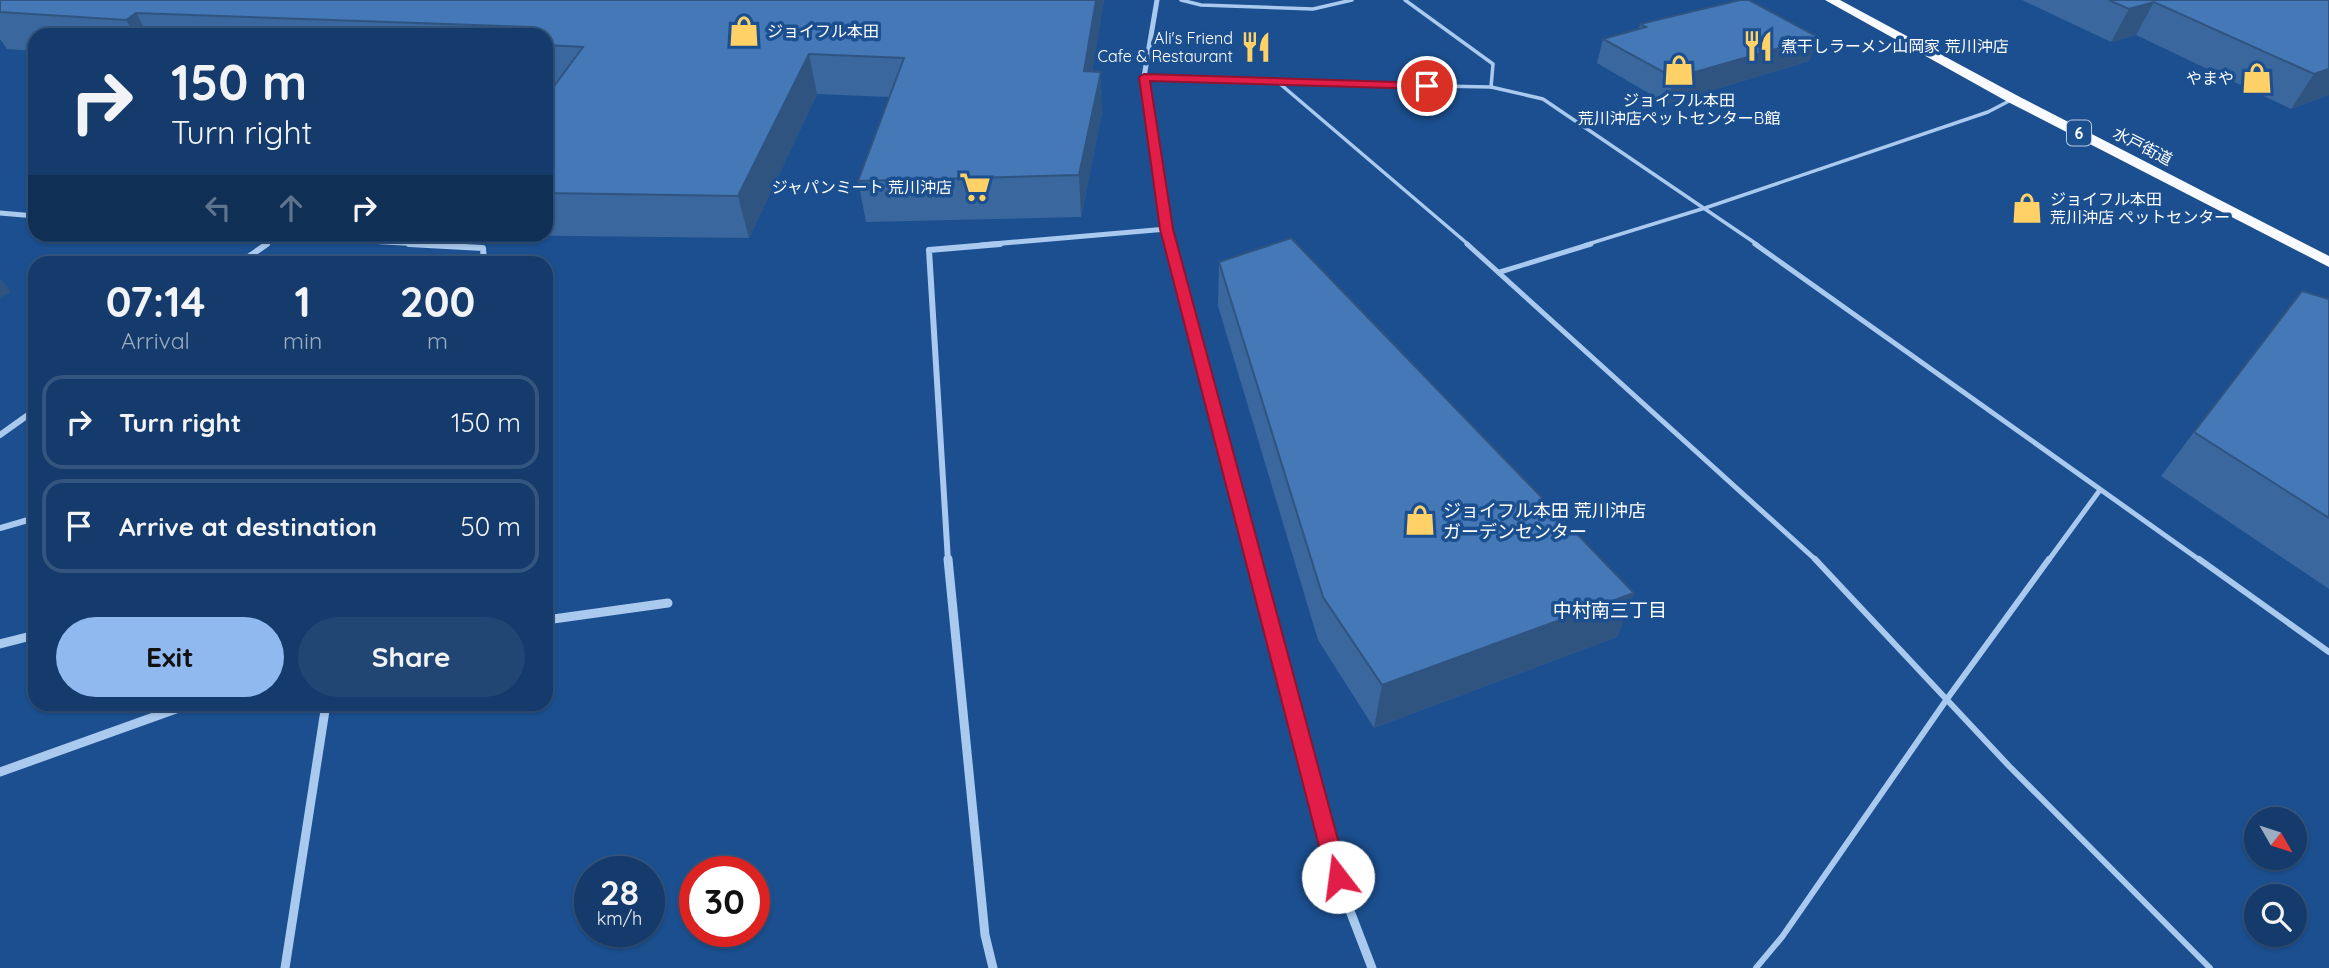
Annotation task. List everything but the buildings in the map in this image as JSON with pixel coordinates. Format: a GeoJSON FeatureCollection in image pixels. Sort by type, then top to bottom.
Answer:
{"type":"FeatureCollection","features":[{"type":"Feature","properties":{"kind":"highway","name":"水戸街道"},"geometry":{"type":"LineString","coordinates":[[1830,0],[2013,99],[2329,262]]}},
{"type":"Feature","properties":{"kind":"street"},"geometry":{"type":"LineString","coordinates":[[1157,0],[1144,77],[1167,229],[1338,877],[1373,968]]}},
{"type":"Feature","properties":{"kind":"street"},"geometry":{"type":"LineString","coordinates":[[0,213],[28,215]]}},
{"type":"Feature","properties":{"kind":"street"},"geometry":{"type":"LineString","coordinates":[[993,968],[985,935],[950,590],[929,250],[1167,229]]}},
{"type":"Feature","properties":{"kind":"street"},"geometry":{"type":"LineString","coordinates":[[248,256],[268,242]]}},
{"type":"Feature","properties":{"kind":"street"},"geometry":{"type":"LineString","coordinates":[[370,242],[483,248],[484,256]]}},
{"type":"Feature","properties":{"kind":"street"},"geometry":{"type":"LineString","coordinates":[[0,435],[28,415]]}},
{"type":"Feature","properties":{"kind":"street"},"geometry":{"type":"LineString","coordinates":[[0,528],[28,520]]}},
{"type":"Feature","properties":{"kind":"street"},"geometry":{"type":"LineString","coordinates":[[553,620],[668,603]]}},
{"type":"Feature","properties":{"kind":"street"},"geometry":{"type":"LineString","coordinates":[[0,644],[28,637]]}},
{"type":"Feature","properties":{"kind":"street"},"geometry":{"type":"LineString","coordinates":[[0,772],[170,711]]}},
{"type":"Feature","properties":{"kind":"street"},"geometry":{"type":"LineString","coordinates":[[285,968],[325,711]]}},
{"type":"Feature","properties":{"kind":"lane"},"geometry":{"type":"LineString","coordinates":[[1181,0],[1201,5],[1313,9],[1352,0]]}},
{"type":"Feature","properties":{"kind":"lane"},"geometry":{"type":"LineString","coordinates":[[1405,0],[1493,64],[1491,87]]}},
{"type":"Feature","properties":{"kind":"lane"},"geometry":{"type":"LineString","coordinates":[[1144,77],[1279,83],[1491,87],[1543,99],[1705,208],[2329,652]]}},
{"type":"Feature","properties":{"kind":"lane"},"geometry":{"type":"LineString","coordinates":[[1279,83],[1500,272],[1831,574],[2010,766],[2210,968]]}},
{"type":"Feature","properties":{"kind":"lane"},"geometry":{"type":"LineString","coordinates":[[1500,272],[1705,208],[1988,112],[2013,99]]}},
{"type":"Feature","properties":{"kind":"lane"},"geometry":{"type":"LineString","coordinates":[[1756,968],[1782,937],[1947,699],[2100,490]]}},
{"type":"Feature","properties":{"kind":"place","name":"ジョイフル本田"},"geometry":{"type":"Point","coordinates":[744,31]}},
{"type":"Feature","properties":{"kind":"place","name":"煮干しラーメン山岡家 荒川沖店"},"geometry":{"type":"Point","coordinates":[1758,46]}},
{"type":"Feature","properties":{"kind":"place","name":"Ali's Friend Cafe & Restaurant"},"geometry":{"type":"Point","coordinates":[1256,47]}},
{"type":"Feature","properties":{"kind":"place","name":"ジョイフル本田 荒川沖店ペットセンターB館"},"geometry":{"type":"Point","coordinates":[1679,70]}},
{"type":"Feature","properties":{"kind":"place","name":"やまや"},"geometry":{"type":"Point","coordinates":[2257,78]}},
{"type":"Feature","properties":{"kind":"place","name":"ジャパンミート 荒川沖店"},"geometry":{"type":"Point","coordinates":[975,187]}},
{"type":"Feature","properties":{"kind":"place","name":"ジョイフル本田 荒川沖店 ペットセンター"},"geometry":{"type":"Point","coordinates":[2027,208]}},
{"type":"Feature","properties":{"kind":"place","name":"ジョイフル本田 荒川沖店 ガーデンセンター"},"geometry":{"type":"Point","coordinates":[1420,520]}},
{"type":"Feature","properties":{"kind":"district","name":"中村南三丁目"},"geometry":{"type":"Point","coordinates":[1610,610]}},
{"type":"Feature","properties":{"kind":"route"},"geometry":{"type":"LineString","coordinates":[[1338,877],[1167,229],[1144,77],[1427,86]]}}]}
